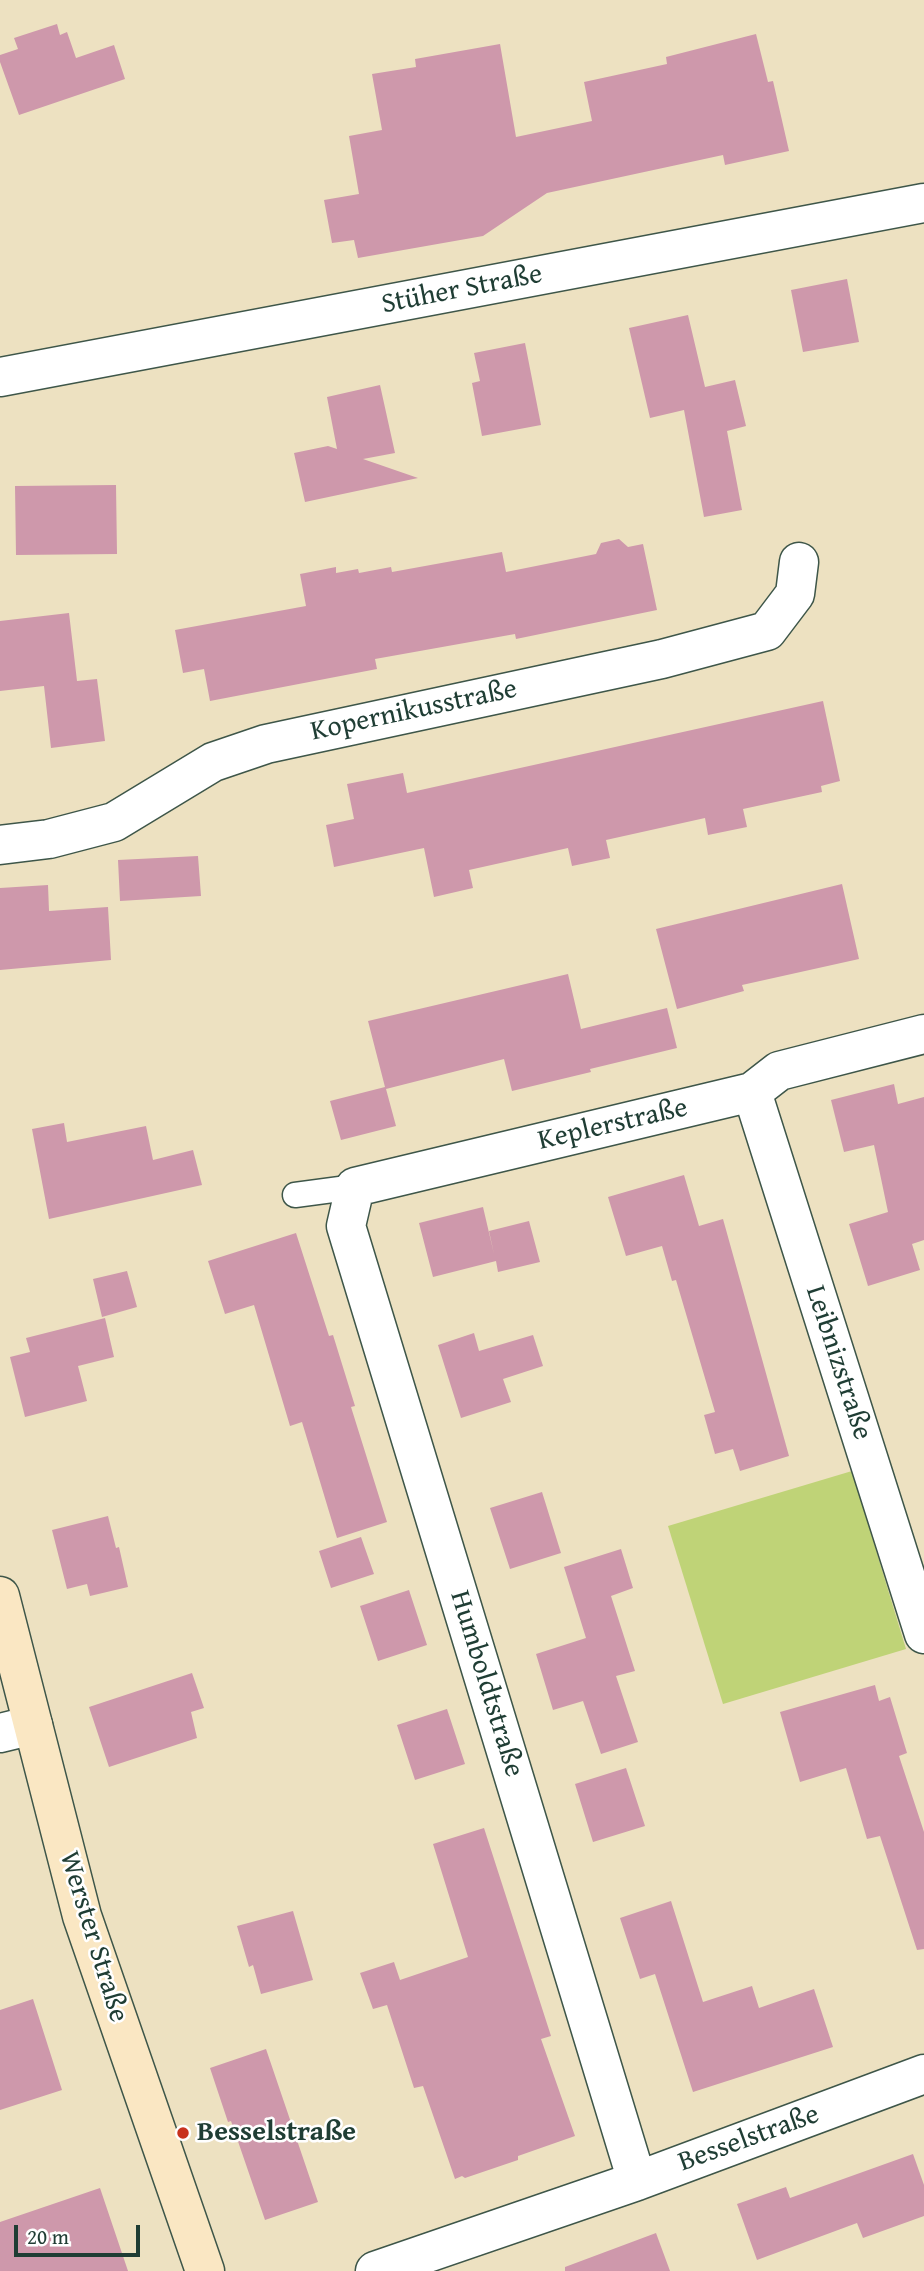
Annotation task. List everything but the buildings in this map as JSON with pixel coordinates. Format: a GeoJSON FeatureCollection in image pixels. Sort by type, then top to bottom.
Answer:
{"type":"FeatureCollection","features":[{"type":"Feature","properties":{"kind":"main road","name":"Werster Straße"},"geometry":{"type":"LineString","coordinates":[[0,1597],[17,1729],[205,2271]]}},
{"type":"Feature","properties":{"kind":"street","name":"Stüher Straße"},"geometry":{"type":"LineString","coordinates":[[0,377],[924,203]]}},
{"type":"Feature","properties":{"kind":"street","name":"Kopernikusstraße"},"geometry":{"type":"LineString","coordinates":[[0,845],[49,839],[114,822],[213,762],[265,744],[662,659],[767,631],[795,594],[799,562]]}},
{"type":"Feature","properties":{"kind":"street","name":"Keplerstraße"},"geometry":{"type":"LineString","coordinates":[[355,1186],[752,1092],[779,1071],[924,1034]]}},
{"type":"Feature","properties":{"kind":"street","name":"Leibnizstraße"},"geometry":{"type":"LineString","coordinates":[[752,1092],[924,1634]]}},
{"type":"Feature","properties":{"kind":"street","name":"Humboldtstraße"},"geometry":{"type":"LineString","coordinates":[[355,1186],[346,1226],[637,2181]]}},
{"type":"Feature","properties":{"kind":"street","name":"Besselstraße"},"geometry":{"type":"LineString","coordinates":[[375,2271],[637,2181],[924,2074]]}},
{"type":"Feature","properties":{"kind":"lane","name":"Keplerstraße"},"geometry":{"type":"LineString","coordinates":[[295,1195],[355,1186]]}},
{"type":"Feature","properties":{"kind":"green space"},"geometry":{"type":"Polygon","coordinates":[[[852,1471],[906,1649],[723,1704],[668,1526],[852,1471]]]}},
{"type":"Feature","properties":{"kind":"place","name":"Besselstraße"},"geometry":{"type":"Point","coordinates":[183,2133]}}]}
